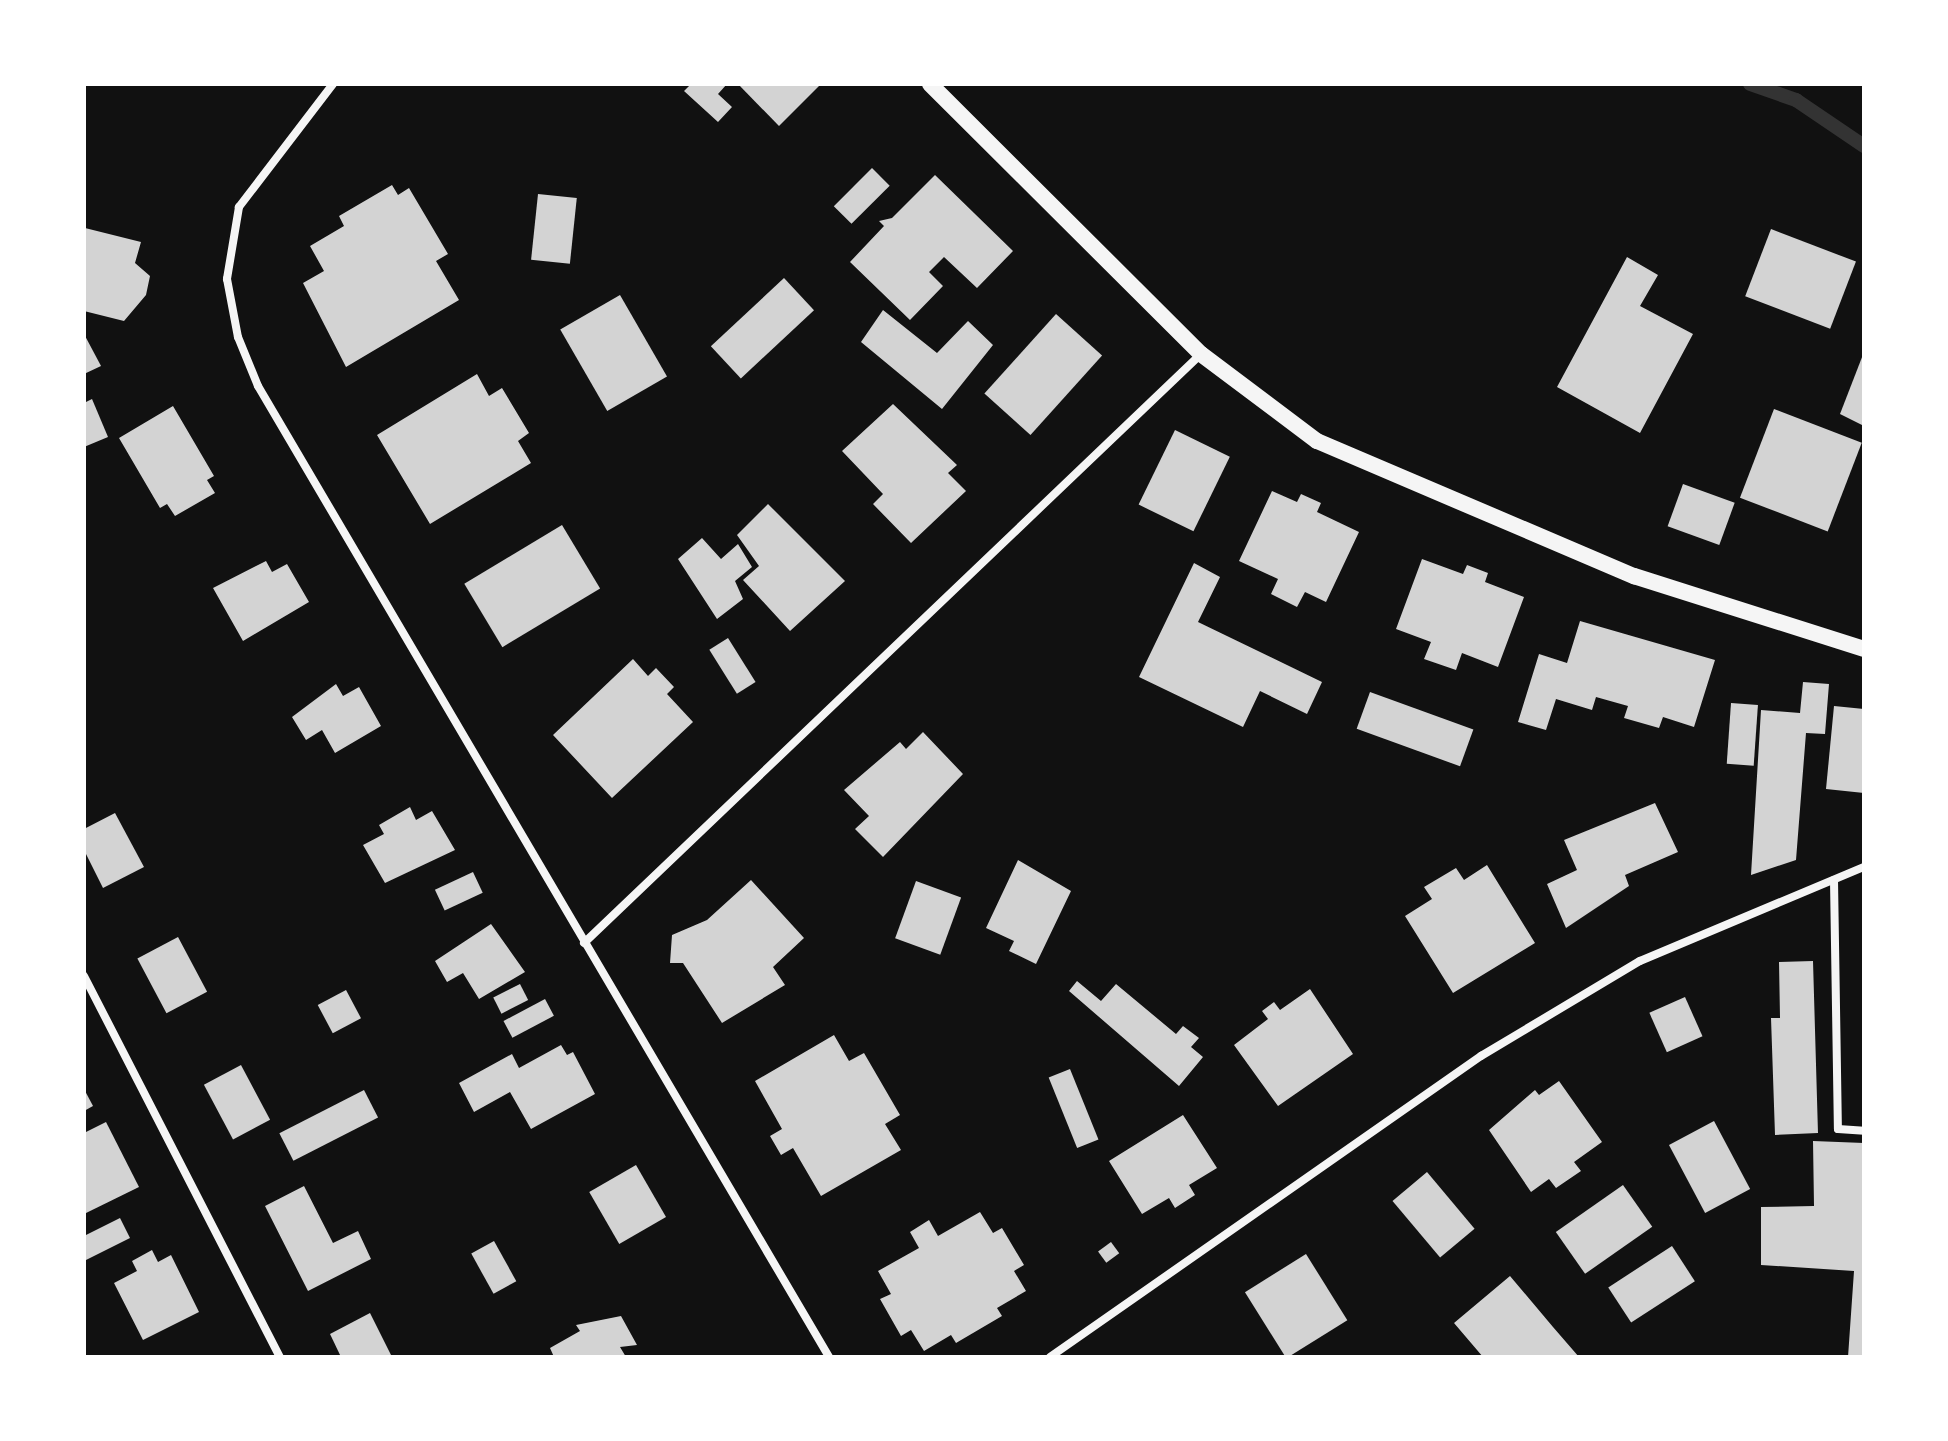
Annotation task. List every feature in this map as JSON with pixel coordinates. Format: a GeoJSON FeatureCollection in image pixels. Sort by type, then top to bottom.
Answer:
{"type":"FeatureCollection","features":[{"type":"Feature","properties":{"kind":"main road"},"geometry":{"type":"LineString","coordinates":[[930,84],[1201,354],[1331,447],[1634,576],[1864,649]]}},
{"type":"Feature","properties":{"kind":"street"},"geometry":{"type":"LineString","coordinates":[[333,84],[239,207],[227,279],[238,337],[258,386],[829,1357]]}},
{"type":"Feature","properties":{"kind":"street"},"geometry":{"type":"LineString","coordinates":[[584,943],[1201,354]]}},
{"type":"Feature","properties":{"kind":"street"},"geometry":{"type":"LineString","coordinates":[[1050,1357],[1481,1056],[1640,961],[1864,867]]}},
{"type":"Feature","properties":{"kind":"street"},"geometry":{"type":"LineString","coordinates":[[1834,880],[1838,1129],[1864,1131]]}},
{"type":"Feature","properties":{"kind":"street"},"geometry":{"type":"LineString","coordinates":[[84,976],[280,1357]]}},
{"type":"Feature","properties":{"kind":"building"},"geometry":{"type":"Polygon","coordinates":[[[691,84],[727,84],[718,94],[732,107],[718,122],[684,91],[691,84]]]}},
{"type":"Feature","properties":{"kind":"building"},"geometry":{"type":"Polygon","coordinates":[[[738,84],[817,84],[819,86],[779,126],[738,84]]]}},
{"type":"Feature","properties":{"kind":"building"},"geometry":{"type":"Polygon","coordinates":[[[872,168],[890,186],[851,224],[834,206],[872,168]]]}},
{"type":"Feature","properties":{"kind":"building"},"geometry":{"type":"Polygon","coordinates":[[[935,175],[1013,251],[977,288],[944,257],[929,272],[943,286],[910,320],[850,262],[884,226],[879,221],[892,218],[935,175]]]}},
{"type":"Feature","properties":{"kind":"building"},"geometry":{"type":"Polygon","coordinates":[[[392,185],[398,195],[409,188],[448,254],[436,261],[459,300],[346,367],[303,283],[324,271],[310,246],[344,226],[339,216],[392,185]]]}},
{"type":"Feature","properties":{"kind":"building"},"geometry":{"type":"Polygon","coordinates":[[[538,194],[577,198],[570,264],[531,260],[538,194]]]}},
{"type":"Feature","properties":{"kind":"building"},"geometry":{"type":"Polygon","coordinates":[[[85,228],[141,242],[135,263],[150,276],[146,295],[124,321],[84,311],[85,228]]]}},
{"type":"Feature","properties":{"kind":"building"},"geometry":{"type":"Polygon","coordinates":[[[1771,229],[1856,262],[1830,329],[1745,296],[1771,229]]]}},
{"type":"Feature","properties":{"kind":"building"},"geometry":{"type":"Polygon","coordinates":[[[1627,257],[1658,275],[1640,306],[1693,334],[1640,433],[1557,387],[1627,257]]]}},
{"type":"Feature","properties":{"kind":"building"},"geometry":{"type":"Polygon","coordinates":[[[784,278],[814,310],[741,378],[711,346],[784,278]]]}},
{"type":"Feature","properties":{"kind":"building"},"geometry":{"type":"Polygon","coordinates":[[[620,295],[667,376],[607,411],[560,330],[620,295]]]}},
{"type":"Feature","properties":{"kind":"building"},"geometry":{"type":"Polygon","coordinates":[[[883,310],[937,353],[968,321],[993,345],[942,409],[861,342],[883,310]]]}},
{"type":"Feature","properties":{"kind":"building"},"geometry":{"type":"Polygon","coordinates":[[[1056,314],[1102,355],[1030,435],[984,394],[1056,314]]]}},
{"type":"Feature","properties":{"kind":"building"},"geometry":{"type":"Polygon","coordinates":[[[84,334],[101,366],[84,374],[84,334]]]}},
{"type":"Feature","properties":{"kind":"building"},"geometry":{"type":"Polygon","coordinates":[[[1864,352],[1864,426],[1840,414],[1864,352]]]}},
{"type":"Feature","properties":{"kind":"building"},"geometry":{"type":"Polygon","coordinates":[[[477,374],[489,396],[502,388],[529,433],[518,441],[531,463],[430,524],[377,435],[477,374]]]}},
{"type":"Feature","properties":{"kind":"building"},"geometry":{"type":"Polygon","coordinates":[[[92,399],[108,437],[84,447],[84,403],[92,399]]]}},
{"type":"Feature","properties":{"kind":"building"},"geometry":{"type":"Polygon","coordinates":[[[893,404],[957,465],[948,473],[966,491],[911,543],[873,504],[883,494],[842,451],[893,404]]]}},
{"type":"Feature","properties":{"kind":"building"},"geometry":{"type":"Polygon","coordinates":[[[173,406],[214,476],[207,480],[215,493],[175,516],[167,504],[160,508],[119,438],[173,406]]]}},
{"type":"Feature","properties":{"kind":"building"},"geometry":{"type":"Polygon","coordinates":[[[1774,409],[1862,443],[1828,531],[1740,498],[1774,409]]]}},
{"type":"Feature","properties":{"kind":"building"},"geometry":{"type":"Polygon","coordinates":[[[1175,430],[1230,457],[1193,531],[1139,505],[1175,430]]]}},
{"type":"Feature","properties":{"kind":"building"},"geometry":{"type":"Polygon","coordinates":[[[1683,484],[1735,503],[1719,545],[1668,526],[1683,484]]]}},
{"type":"Feature","properties":{"kind":"building"},"geometry":{"type":"Polygon","coordinates":[[[1272,491],[1297,502],[1301,494],[1321,503],[1317,512],[1359,532],[1326,602],[1305,592],[1297,607],[1271,594],[1278,579],[1239,561],[1272,491]]]}},
{"type":"Feature","properties":{"kind":"building"},"geometry":{"type":"Polygon","coordinates":[[[768,504],[845,581],[790,631],[743,580],[759,566],[737,535],[768,504]]]}},
{"type":"Feature","properties":{"kind":"building"},"geometry":{"type":"Polygon","coordinates":[[[562,525],[600,588],[502,647],[464,584],[562,525]]]}},
{"type":"Feature","properties":{"kind":"building"},"geometry":{"type":"Polygon","coordinates":[[[702,538],[721,559],[738,544],[752,567],[735,581],[743,599],[717,619],[678,559],[702,538]]]}},
{"type":"Feature","properties":{"kind":"building"},"geometry":{"type":"Polygon","coordinates":[[[1422,559],[1463,574],[1467,565],[1488,573],[1485,582],[1524,597],[1498,667],[1462,653],[1456,670],[1424,659],[1431,642],[1396,629],[1422,559]]]}},
{"type":"Feature","properties":{"kind":"building"},"geometry":{"type":"Polygon","coordinates":[[[266,561],[272,572],[287,564],[309,602],[243,641],[213,588],[266,561]]]}},
{"type":"Feature","properties":{"kind":"building"},"geometry":{"type":"Polygon","coordinates":[[[1194,563],[1220,577],[1198,622],[1322,682],[1307,714],[1260,691],[1243,727],[1139,677],[1194,563]]]}},
{"type":"Feature","properties":{"kind":"building"},"geometry":{"type":"Polygon","coordinates":[[[1580,621],[1715,660],[1694,727],[1663,717],[1659,728],[1624,718],[1628,706],[1596,697],[1592,710],[1556,699],[1546,730],[1518,722],[1539,654],[1567,663],[1580,621]]]}},
{"type":"Feature","properties":{"kind":"building"},"geometry":{"type":"Polygon","coordinates":[[[728,638],[756,682],[737,694],[709,650],[728,638]]]}},
{"type":"Feature","properties":{"kind":"building"},"geometry":{"type":"Polygon","coordinates":[[[633,659],[648,676],[656,668],[674,687],[667,694],[693,722],[612,798],[553,735],[633,659]]]}},
{"type":"Feature","properties":{"kind":"building"},"geometry":{"type":"Polygon","coordinates":[[[1803,682],[1829,684],[1825,734],[1806,733],[1796,860],[1751,875],[1761,710],[1800,713],[1803,682]]]}},
{"type":"Feature","properties":{"kind":"building"},"geometry":{"type":"Polygon","coordinates":[[[336,684],[343,696],[359,687],[381,726],[335,753],[322,730],[306,740],[292,717],[336,684]]]}},
{"type":"Feature","properties":{"kind":"building"},"geometry":{"type":"Polygon","coordinates":[[[1370,692],[1473,730],[1460,766],[1357,729],[1370,692]]]}},
{"type":"Feature","properties":{"kind":"building"},"geometry":{"type":"Polygon","coordinates":[[[1731,703],[1758,705],[1754,766],[1727,764],[1731,703]]]}},
{"type":"Feature","properties":{"kind":"building"},"geometry":{"type":"Polygon","coordinates":[[[1834,706],[1864,709],[1864,793],[1826,789],[1834,706]]]}},
{"type":"Feature","properties":{"kind":"building"},"geometry":{"type":"Polygon","coordinates":[[[923,732],[963,774],[883,857],[855,829],[869,816],[844,790],[900,742],[906,749],[923,732]]]}},
{"type":"Feature","properties":{"kind":"building"},"geometry":{"type":"Polygon","coordinates":[[[1655,803],[1678,852],[1625,875],[1629,886],[1566,928],[1547,884],[1577,870],[1564,840],[1655,803]]]}},
{"type":"Feature","properties":{"kind":"building"},"geometry":{"type":"Polygon","coordinates":[[[410,807],[416,820],[432,811],[455,850],[385,883],[363,845],[384,834],[379,825],[410,807]]]}},
{"type":"Feature","properties":{"kind":"building"},"geometry":{"type":"Polygon","coordinates":[[[115,813],[144,867],[103,888],[84,850],[84,829],[115,813]]]}},
{"type":"Feature","properties":{"kind":"building"},"geometry":{"type":"Polygon","coordinates":[[[1018,860],[1071,891],[1036,964],[1009,951],[1014,941],[986,928],[1018,860]]]}},
{"type":"Feature","properties":{"kind":"building"},"geometry":{"type":"Polygon","coordinates":[[[1487,865],[1535,943],[1453,993],[1405,916],[1432,899],[1424,887],[1456,868],[1464,880],[1487,865]]]}},
{"type":"Feature","properties":{"kind":"building"},"geometry":{"type":"Polygon","coordinates":[[[473,872],[483,893],[445,911],[435,890],[473,872]]]}},
{"type":"Feature","properties":{"kind":"building"},"geometry":{"type":"Polygon","coordinates":[[[751,880],[804,938],[773,967],[785,985],[722,1023],[683,963],[670,963],[672,935],[707,920],[751,880]]]}},
{"type":"Feature","properties":{"kind":"building"},"geometry":{"type":"Polygon","coordinates":[[[916,881],[961,897],[940,955],[895,938],[916,881]]]}},
{"type":"Feature","properties":{"kind":"building"},"geometry":{"type":"Polygon","coordinates":[[[491,924],[525,972],[479,999],[463,973],[447,982],[435,961],[491,924]]]}},
{"type":"Feature","properties":{"kind":"building"},"geometry":{"type":"Polygon","coordinates":[[[178,937],[207,992],[166,1013],[137,959],[178,937]]]}},
{"type":"Feature","properties":{"kind":"building"},"geometry":{"type":"Polygon","coordinates":[[[1813,961],[1818,1133],[1775,1135],[1771,1018],[1780,1018],[1779,962],[1813,961]]]}},
{"type":"Feature","properties":{"kind":"building"},"geometry":{"type":"Polygon","coordinates":[[[1077,981],[1101,1001],[1116,984],[1176,1034],[1183,1026],[1199,1038],[1191,1047],[1203,1057],[1179,1086],[1069,991],[1077,981]]]}},
{"type":"Feature","properties":{"kind":"building"},"geometry":{"type":"Polygon","coordinates":[[[520,984],[528,1000],[501,1014],[493,998],[520,984]]]}},
{"type":"Feature","properties":{"kind":"building"},"geometry":{"type":"Polygon","coordinates":[[[1310,989],[1353,1054],[1278,1106],[1234,1045],[1268,1019],[1262,1011],[1274,1002],[1280,1010],[1310,989]]]}},
{"type":"Feature","properties":{"kind":"building"},"geometry":{"type":"Polygon","coordinates":[[[346,990],[361,1018],[333,1033],[318,1005],[346,990]]]}},
{"type":"Feature","properties":{"kind":"building"},"geometry":{"type":"Polygon","coordinates":[[[1685,997],[1702,1036],[1667,1052],[1649,1013],[1685,997]]]}},
{"type":"Feature","properties":{"kind":"building"},"geometry":{"type":"Polygon","coordinates":[[[545,999],[554,1016],[512,1038],[504,1021],[545,999]]]}},
{"type":"Feature","properties":{"kind":"building"},"geometry":{"type":"Polygon","coordinates":[[[834,1035],[849,1061],[864,1053],[900,1115],[885,1124],[901,1150],[821,1196],[793,1148],[781,1155],[770,1136],[782,1129],[755,1081],[834,1035]]]}},
{"type":"Feature","properties":{"kind":"building"},"geometry":{"type":"Polygon","coordinates":[[[561,1045],[567,1055],[573,1052],[595,1094],[531,1129],[510,1092],[474,1112],[459,1083],[512,1054],[519,1068],[561,1045]]]}},
{"type":"Feature","properties":{"kind":"building"},"geometry":{"type":"Polygon","coordinates":[[[241,1065],[270,1120],[233,1139],[204,1085],[241,1065]]]}},
{"type":"Feature","properties":{"kind":"building"},"geometry":{"type":"Polygon","coordinates":[[[1070,1069],[1098,1139],[1077,1148],[1049,1078],[1070,1069]]]}},
{"type":"Feature","properties":{"kind":"building"},"geometry":{"type":"Polygon","coordinates":[[[1559,1081],[1602,1142],[1574,1162],[1581,1171],[1556,1188],[1549,1179],[1531,1192],[1489,1130],[1535,1090],[1539,1095],[1559,1081]]]}},
{"type":"Feature","properties":{"kind":"building"},"geometry":{"type":"Polygon","coordinates":[[[84,1089],[93,1106],[84,1111],[84,1089]]]}},
{"type":"Feature","properties":{"kind":"building"},"geometry":{"type":"Polygon","coordinates":[[[364,1090],[378,1118],[293,1161],[279,1133],[364,1090]]]}},
{"type":"Feature","properties":{"kind":"building"},"geometry":{"type":"Polygon","coordinates":[[[1183,1115],[1217,1168],[1189,1185],[1195,1195],[1175,1208],[1169,1198],[1142,1214],[1109,1161],[1183,1115]]]}},
{"type":"Feature","properties":{"kind":"building"},"geometry":{"type":"Polygon","coordinates":[[[1714,1121],[1750,1189],[1705,1213],[1669,1145],[1714,1121]]]}},
{"type":"Feature","properties":{"kind":"building"},"geometry":{"type":"Polygon","coordinates":[[[106,1122],[139,1187],[84,1214],[84,1133],[106,1122]]]}},
{"type":"Feature","properties":{"kind":"building"},"geometry":{"type":"Polygon","coordinates":[[[1813,1141],[1864,1143],[1864,1357],[1848,1357],[1854,1271],[1761,1265],[1761,1207],[1814,1206],[1813,1141]]]}},
{"type":"Feature","properties":{"kind":"building"},"geometry":{"type":"Polygon","coordinates":[[[636,1165],[666,1217],[619,1244],[589,1192],[636,1165]]]}},
{"type":"Feature","properties":{"kind":"building"},"geometry":{"type":"Polygon","coordinates":[[[1427,1172],[1475,1229],[1440,1258],[1393,1201],[1427,1172]]]}},
{"type":"Feature","properties":{"kind":"building"},"geometry":{"type":"Polygon","coordinates":[[[1623,1185],[1652,1227],[1585,1274],[1556,1232],[1623,1185]]]}},
{"type":"Feature","properties":{"kind":"building"},"geometry":{"type":"Polygon","coordinates":[[[304,1186],[333,1243],[358,1231],[371,1259],[308,1291],[265,1206],[304,1186]]]}},
{"type":"Feature","properties":{"kind":"building"},"geometry":{"type":"Polygon","coordinates":[[[980,1212],[993,1233],[1002,1228],[1024,1265],[1014,1271],[1026,1291],[997,1308],[1002,1316],[956,1343],[951,1335],[924,1351],[911,1330],[901,1336],[880,1299],[891,1294],[878,1271],[919,1248],[910,1232],[929,1220],[938,1236],[980,1212]]]}},
{"type":"Feature","properties":{"kind":"building"},"geometry":{"type":"Polygon","coordinates":[[[120,1218],[130,1238],[84,1261],[84,1236],[120,1218]]]}},
{"type":"Feature","properties":{"kind":"building"},"geometry":{"type":"Polygon","coordinates":[[[494,1241],[516,1281],[494,1294],[471,1254],[494,1241]]]}},
{"type":"Feature","properties":{"kind":"building"},"geometry":{"type":"Polygon","coordinates":[[[1111,1242],[1119,1253],[1106,1263],[1098,1251],[1111,1242]]]}},
{"type":"Feature","properties":{"kind":"building"},"geometry":{"type":"Polygon","coordinates":[[[1672,1246],[1695,1281],[1631,1323],[1608,1287],[1672,1246]]]}},
{"type":"Feature","properties":{"kind":"building"},"geometry":{"type":"Polygon","coordinates":[[[152,1250],[158,1262],[171,1255],[199,1312],[143,1340],[114,1283],[137,1271],[132,1261],[152,1250]]]}},
{"type":"Feature","properties":{"kind":"building"},"geometry":{"type":"Polygon","coordinates":[[[1306,1254],[1347,1320],[1285,1357],[1245,1292],[1306,1254]]]}},
{"type":"Feature","properties":{"kind":"building"},"geometry":{"type":"Polygon","coordinates":[[[1510,1276],[1579,1357],[1483,1357],[1454,1323],[1510,1276]]]}},
{"type":"Feature","properties":{"kind":"building"},"geometry":{"type":"Polygon","coordinates":[[[370,1313],[392,1357],[341,1357],[330,1334],[370,1313]]]}},
{"type":"Feature","properties":{"kind":"building"},"geometry":{"type":"Polygon","coordinates":[[[621,1316],[637,1345],[620,1347],[626,1357],[554,1357],[550,1348],[580,1331],[576,1325],[621,1316]]]}},
{"type":"Feature","properties":{"kind":"waterway"},"geometry":{"type":"LineString","coordinates":[[1750,84],[1796,100],[1864,146]]}}]}
